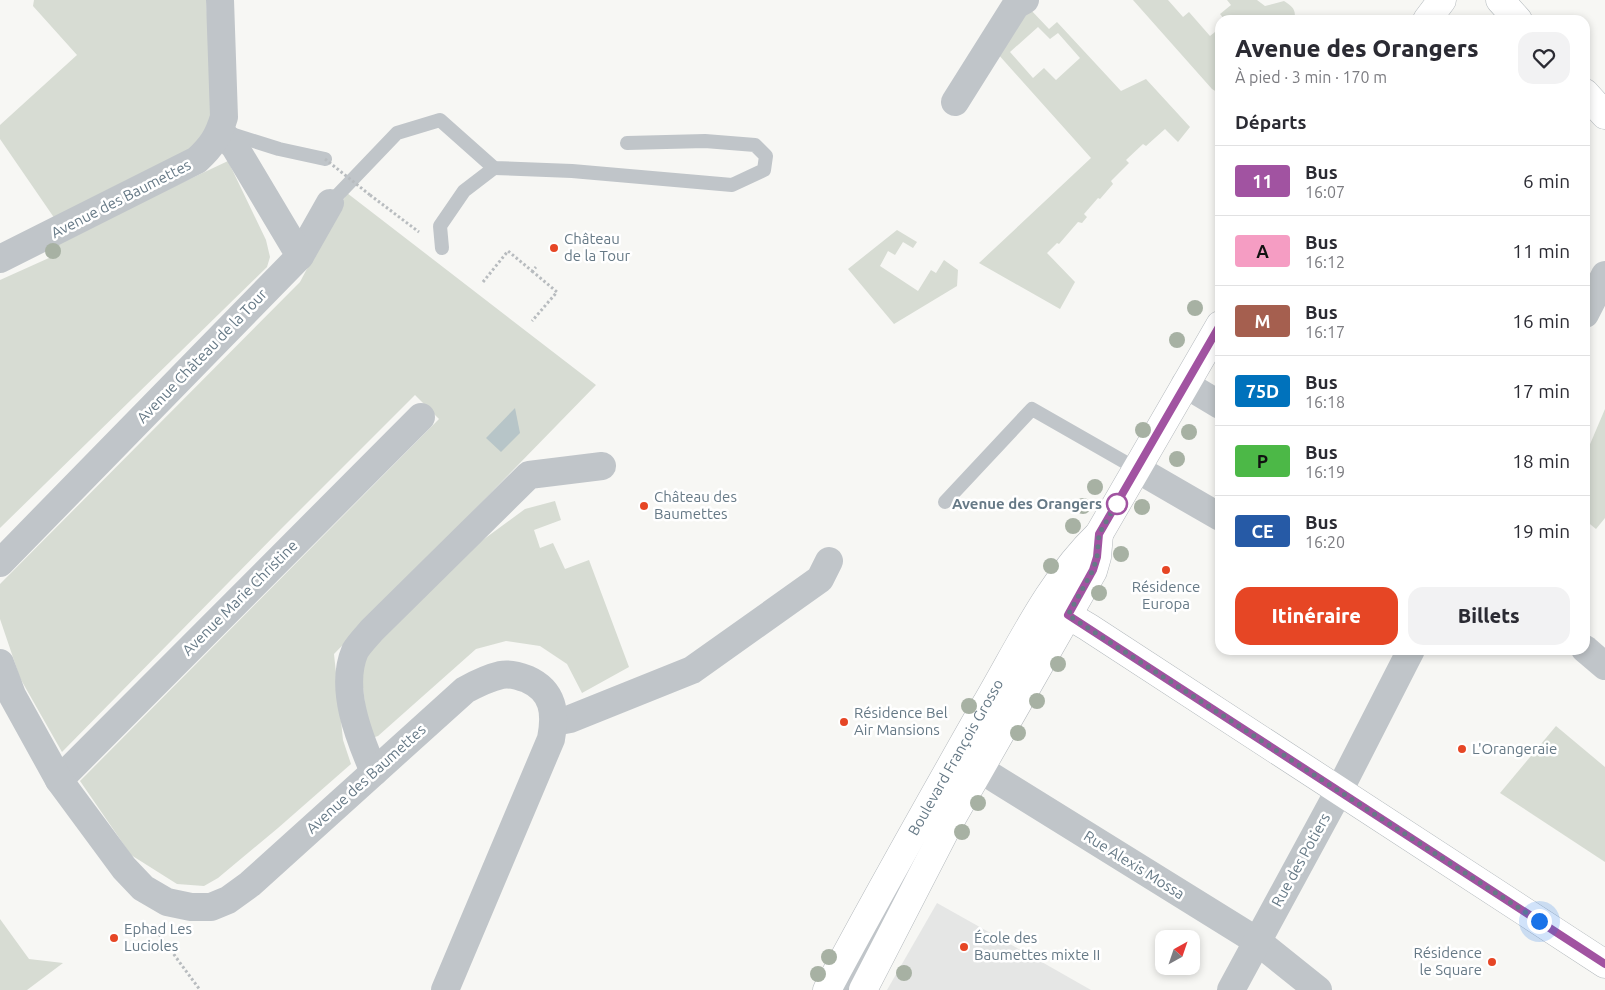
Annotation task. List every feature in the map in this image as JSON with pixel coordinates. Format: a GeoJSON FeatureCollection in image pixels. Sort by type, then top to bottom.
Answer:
{"type":"FeatureCollection","features":[{"type":"Feature","properties":{"kind":"main road"},"geometry":{"type":"LineString","coordinates":[[1431,15],[1442,0]]}},
{"type":"Feature","properties":{"kind":"main road"},"geometry":{"type":"LineString","coordinates":[[1500,0],[1514,15]]}},
{"type":"Feature","properties":{"kind":"main road"},"geometry":{"type":"LineString","coordinates":[[1590,98],[1605,114]]}},
{"type":"Feature","properties":{"kind":"main road","name":"Boulevard François Grosso"},"geometry":{"type":"LineString","coordinates":[[863,990],[948,825],[962,772],[1045,602],[1084,549],[1099,534],[1215,333]]}},
{"type":"Feature","properties":{"kind":"main road","name":"Boulevard François Grosso"},"geometry":{"type":"LineString","coordinates":[[827,990],[962,772],[1068,615],[1093,570],[1097,557],[1099,534]]}},
{"type":"Feature","properties":{"kind":"main road"},"geometry":{"type":"LineString","coordinates":[[1045,602],[1068,615],[1605,964]]}},
{"type":"Feature","properties":{"kind":"street","name":"Avenue des Baumettes"},"geometry":{"type":"LineString","coordinates":[[0,259],[197,160],[211,147],[220,131],[224,117],[220,0]]}},
{"type":"Feature","properties":{"kind":"street"},"geometry":{"type":"LineString","coordinates":[[955,102],[1016,5],[1024,0]]}},
{"type":"Feature","properties":{"kind":"street"},"geometry":{"type":"LineString","coordinates":[[220,131],[235,147],[300,256]]}},
{"type":"Feature","properties":{"kind":"street","name":"Avenue Château de la Tour"},"geometry":{"type":"LineString","coordinates":[[0,563],[300,256],[330,203]]}},
{"type":"Feature","properties":{"kind":"street"},"geometry":{"type":"LineString","coordinates":[[1590,304],[1605,275]]}},
{"type":"Feature","properties":{"kind":"street"},"geometry":{"type":"LineString","coordinates":[[1185,384],[1215,402]]}},
{"type":"Feature","properties":{"kind":"street","name":"Avenue Marie Christine"},"geometry":{"type":"LineString","coordinates":[[59,780],[421,417]]}},
{"type":"Feature","properties":{"kind":"street"},"geometry":{"type":"LineString","coordinates":[[374,772],[362,743],[351,701],[348,678],[356,651],[372,630],[529,476],[602,466]]}},
{"type":"Feature","properties":{"kind":"street"},"geometry":{"type":"LineString","coordinates":[[1137,469],[1215,513]]}},
{"type":"Feature","properties":{"kind":"street"},"geometry":{"type":"LineString","coordinates":[[554,722],[570,719],[692,670],[820,579],[830,561]]}},
{"type":"Feature","properties":{"kind":"street"},"geometry":{"type":"LineString","coordinates":[[1590,653],[1605,666]]}},
{"type":"Feature","properties":{"kind":"street","name":"Rue des Potiers"},"geometry":{"type":"LineString","coordinates":[[1231,990],[1339,791],[1408,655]]}},
{"type":"Feature","properties":{"kind":"street","name":"Avenue des Baumettes"},"geometry":{"type":"LineString","coordinates":[[0,663],[12,695],[59,780],[124,868],[143,888],[167,902],[191,907],[211,906],[228,900],[250,884],[465,690],[502,674],[518,675],[533,682],[544,691],[552,705],[554,722],[551,739],[445,990]]}},
{"type":"Feature","properties":{"kind":"street","name":"Rue Alexis Mossa"},"geometry":{"type":"LineString","coordinates":[[962,772],[1257,941],[1318,990]]}},
{"type":"Feature","properties":{"kind":"lane"},"geometry":{"type":"LineString","coordinates":[[330,203],[397,133],[440,120],[494,168],[572,171],[732,185],[764,170],[766,156],[755,144],[705,141],[626,143]]}},
{"type":"Feature","properties":{"kind":"lane"},"geometry":{"type":"LineString","coordinates":[[220,131],[279,149],[325,159]]}},
{"type":"Feature","properties":{"kind":"lane"},"geometry":{"type":"LineString","coordinates":[[442,248],[440,226],[464,192],[494,168]]}},
{"type":"Feature","properties":{"kind":"lane"},"geometry":{"type":"LineString","coordinates":[[945,502],[1032,409],[1137,469]]}},
{"type":"Feature","properties":{"kind":"lane"},"geometry":{"type":"LineString","coordinates":[[847,990],[935,819],[962,772]]}},
{"type":"Feature","properties":{"kind":"path"},"geometry":{"type":"LineString","coordinates":[[325,159],[442,248]]}},
{"type":"Feature","properties":{"kind":"path"},"geometry":{"type":"LineString","coordinates":[[483,282],[508,251],[556,292],[532,321]]}},
{"type":"Feature","properties":{"kind":"path"},"geometry":{"type":"LineString","coordinates":[[532,271],[536,267]]}},
{"type":"Feature","properties":{"kind":"path"},"geometry":{"type":"LineString","coordinates":[[143,888],[154,929],[200,990]]}},
{"type":"Feature","properties":{"kind":"shaded area"},"geometry":{"type":"Polygon","coordinates":[[[34,0],[206,0],[213,105],[211,124],[194,153],[55,219],[0,139],[0,125],[77,55],[33,6],[34,0]]]}},
{"type":"Feature","properties":{"kind":"shaded area"},"geometry":{"type":"Polygon","coordinates":[[[1133,0],[1168,0],[1183,17],[1189,12],[1210,36],[1215,32],[1215,91],[1133,0]]]}},
{"type":"Feature","properties":{"kind":"shaded area"},"geometry":{"type":"Polygon","coordinates":[[[1227,0],[1257,0],[1265,6],[1284,1],[1293,9],[1295,14],[1221,15],[1231,5],[1227,0]]]}},
{"type":"Feature","properties":{"kind":"shaded area"},"geometry":{"type":"Polygon","coordinates":[[[1029,8],[1049,29],[1057,22],[1121,91],[1146,79],[1190,127],[1178,142],[1165,129],[1146,146],[1143,144],[1126,160],[1129,163],[1111,181],[1113,184],[1084,214],[1087,217],[1082,223],[1078,222],[1059,244],[1057,243],[1047,253],[1075,282],[1060,309],[979,263],[1091,158],[997,53],[1029,8]],[[1038,27],[1010,52],[1033,78],[1044,68],[1056,80],[1080,58],[1058,33],[1050,39],[1038,27]]]}},
{"type":"Feature","properties":{"kind":"shaded area"},"geometry":{"type":"Polygon","coordinates":[[[228,161],[266,240],[270,257],[267,267],[0,528],[0,280],[60,253],[54,243],[228,161]]]}},
{"type":"Feature","properties":{"kind":"shaded area"},"geometry":{"type":"Polygon","coordinates":[[[347,193],[596,385],[334,654],[343,740],[351,764],[218,878],[204,886],[177,884],[131,855],[80,781],[439,419],[415,395],[62,752],[20,678],[0,619],[0,584],[300,282],[347,193]]]}},
{"type":"Feature","properties":{"kind":"shaded area"},"geometry":{"type":"Polygon","coordinates":[[[897,230],[917,242],[913,248],[903,242],[895,255],[888,251],[880,266],[918,291],[931,270],[936,273],[944,260],[958,270],[957,286],[894,324],[848,269],[897,230]]]}},
{"type":"Feature","properties":{"kind":"shaded area"},"geometry":{"type":"Polygon","coordinates":[[[515,408],[520,433],[501,452],[486,438],[515,408]]]}},
{"type":"Feature","properties":{"kind":"shaded area"},"geometry":{"type":"Polygon","coordinates":[[[1605,409],[1605,518],[1596,529],[1590,524],[1590,444],[1605,409]]]}},
{"type":"Feature","properties":{"kind":"shaded area"},"geometry":{"type":"Polygon","coordinates":[[[555,501],[561,520],[534,530],[540,548],[553,543],[565,569],[589,560],[629,667],[582,693],[567,664],[540,646],[506,641],[476,649],[378,736],[369,739],[361,670],[364,656],[461,556],[525,509],[555,501]]]}},
{"type":"Feature","properties":{"kind":"shaded area"},"geometry":{"type":"Polygon","coordinates":[[[1556,726],[1605,767],[1605,862],[1500,793],[1556,726]]]}},
{"type":"Feature","properties":{"kind":"shaded area","name":"École des Baumettes mixte II"},"geometry":{"type":"Polygon","coordinates":[[[937,903],[1033,957],[1091,990],[887,990],[937,903]]]}},
{"type":"Feature","properties":{"kind":"shaded area"},"geometry":{"type":"Polygon","coordinates":[[[0,919],[29,959],[63,963],[27,990],[0,990],[0,919]]]}},
{"type":"Feature","properties":{"kind":"bus line","name":"11"},"geometry":{"type":"LineString","coordinates":[[1215,333],[1099,534],[1097,557],[1093,570],[1068,615],[1605,964]]}},
{"type":"Feature","properties":{"kind":"place","name":"Château de la Tour"},"geometry":{"type":"Point","coordinates":[554,248]}},
{"type":"Feature","properties":{"kind":"place","name":"Avenue des Orangers"},"geometry":{"type":"Point","coordinates":[1117,504]}},
{"type":"Feature","properties":{"kind":"place","name":"Château des Baumettes"},"geometry":{"type":"Point","coordinates":[644,506]}},
{"type":"Feature","properties":{"kind":"place","name":"Résidence Europa"},"geometry":{"type":"Point","coordinates":[1166,570]}},
{"type":"Feature","properties":{"kind":"place","name":"Résidence Bel Air Mansions"},"geometry":{"type":"Point","coordinates":[844,722]}},
{"type":"Feature","properties":{"kind":"place","name":"L'Orangeraie"},"geometry":{"type":"Point","coordinates":[1462,749]}},
{"type":"Feature","properties":{"kind":"place","name":"Ephad Les Lucioles"},"geometry":{"type":"Point","coordinates":[114,938]}},
{"type":"Feature","properties":{"kind":"place","name":"École des Baumettes mixte II"},"geometry":{"type":"Point","coordinates":[964,947]}},
{"type":"Feature","properties":{"kind":"place","name":"Résidence le Square"},"geometry":{"type":"Point","coordinates":[1492,962]}},
{"type":"Feature","properties":{"kind":"route"},"geometry":{"type":"LineString","coordinates":[[1117,504],[1118,501],[1099,534],[1097,557],[1093,570],[1068,615],[1539,921]]}}]}
